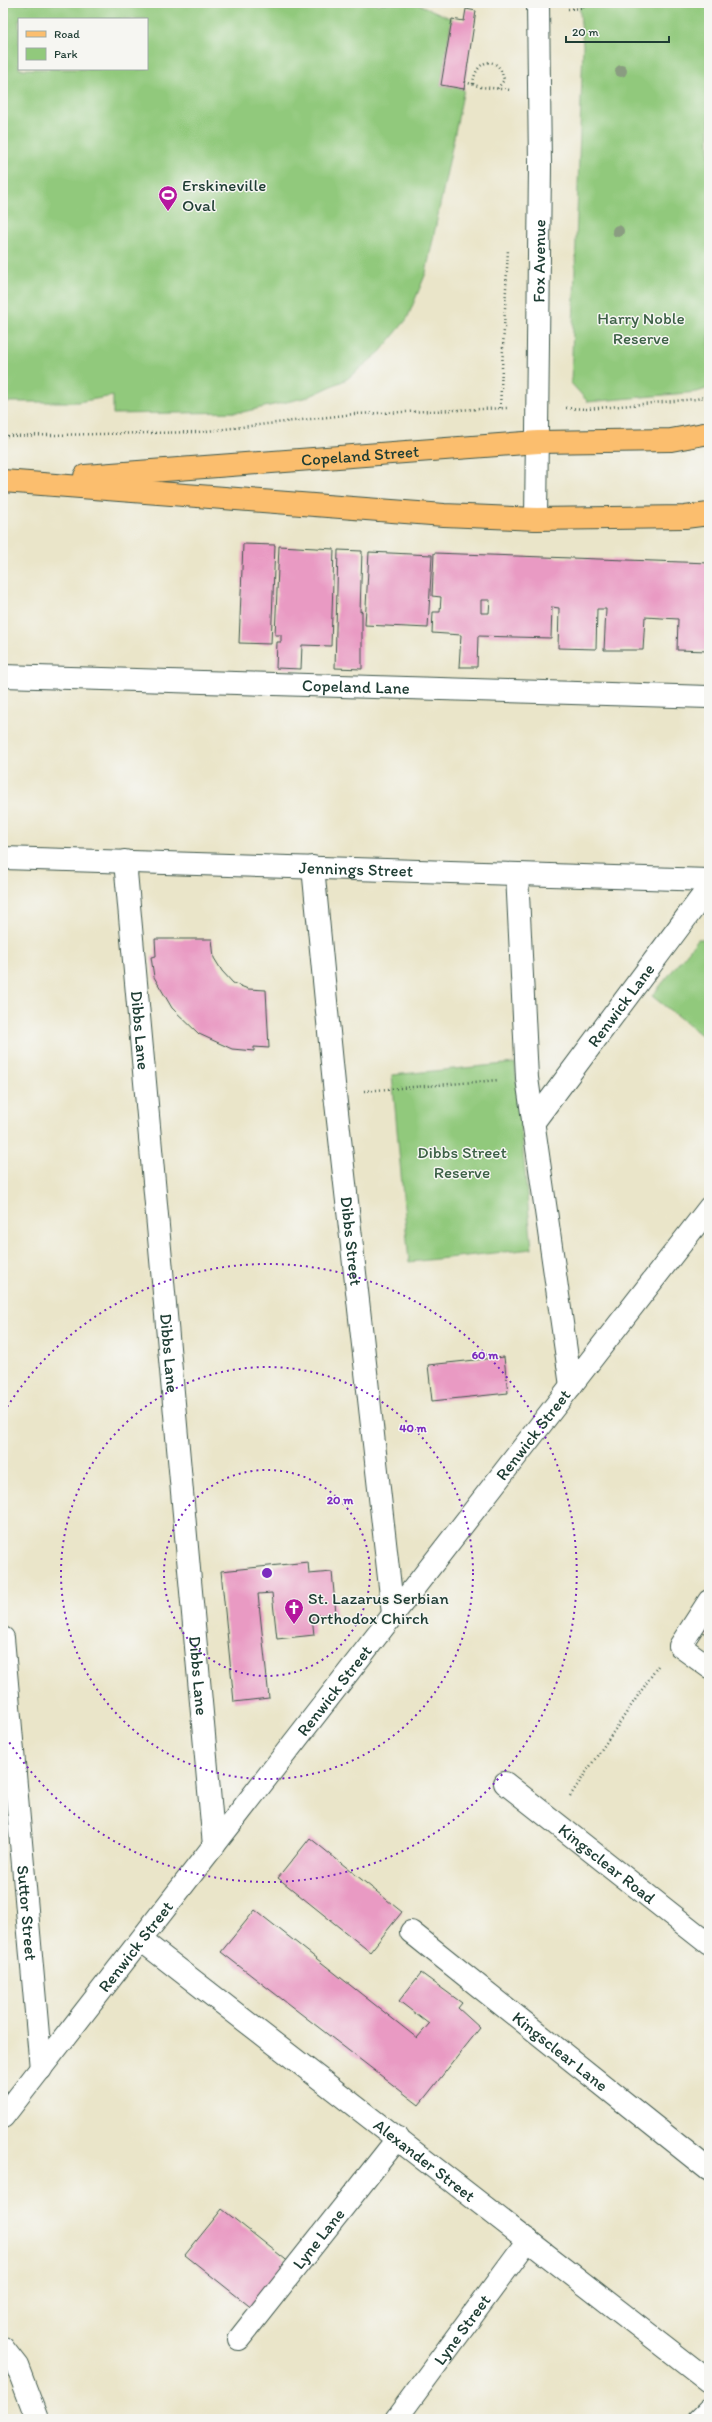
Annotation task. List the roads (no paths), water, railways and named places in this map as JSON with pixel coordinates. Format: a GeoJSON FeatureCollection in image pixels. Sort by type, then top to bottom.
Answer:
{"type":"FeatureCollection","features":[{"type":"Feature","properties":{"kind":"main road","name":"Copeland Street"},"geometry":{"type":"LineString","coordinates":[[7,481],[538,442],[671,440],[709,434]]}},
{"type":"Feature","properties":{"kind":"main road","name":"Copeland Street"},"geometry":{"type":"LineString","coordinates":[[7,481],[444,515],[536,518],[686,517],[709,514]]}},
{"type":"Feature","properties":{"kind":"street","name":"Fox Avenue"},"geometry":{"type":"LineString","coordinates":[[536,518],[540,166],[538,3]]}},
{"type":"Feature","properties":{"kind":"street","name":"Copeland Lane"},"geometry":{"type":"LineString","coordinates":[[3,676],[709,697]]}},
{"type":"Feature","properties":{"kind":"street","name":"Jennings Street"},"geometry":{"type":"LineString","coordinates":[[3,858],[709,880]]}},
{"type":"Feature","properties":{"kind":"street","name":"Dibbs Lane"},"geometry":{"type":"LineString","coordinates":[[125,861],[214,1846]]}},
{"type":"Feature","properties":{"kind":"street","name":"Dibbs Street"},"geometry":{"type":"LineString","coordinates":[[313,867],[335,1094],[393,1614]]}},
{"type":"Feature","properties":{"kind":"street"},"geometry":{"type":"LineString","coordinates":[[517,874],[527,1078],[571,1386]]}},
{"type":"Feature","properties":{"kind":"street","name":"Renwick Lane"},"geometry":{"type":"LineString","coordinates":[[533,1123],[709,887]]}},
{"type":"Feature","properties":{"kind":"street","name":"Renwick Street"},"geometry":{"type":"LineString","coordinates":[[3,2117],[709,1208]]}},
{"type":"Feature","properties":{"kind":"street"},"geometry":{"type":"LineString","coordinates":[[709,1601],[680,1646],[709,1667]]}},
{"type":"Feature","properties":{"kind":"street","name":"Suttor Street"},"geometry":{"type":"LineString","coordinates":[[3,1638],[40,2069]]}},
{"type":"Feature","properties":{"kind":"street","name":"Kingsclear Road"},"geometry":{"type":"LineString","coordinates":[[505,1783],[709,1944]]}},
{"type":"Feature","properties":{"kind":"street","name":"Kingsclear Lane"},"geometry":{"type":"LineString","coordinates":[[411,1932],[709,2170]]}},
{"type":"Feature","properties":{"kind":"street","name":"Alexander Street"},"geometry":{"type":"LineString","coordinates":[[141,1940],[398,2138],[709,2381]]}},
{"type":"Feature","properties":{"kind":"street","name":"Lyne Lane"},"geometry":{"type":"LineString","coordinates":[[239,2339],[398,2138]]}},
{"type":"Feature","properties":{"kind":"street","name":"Lyne Street"},"geometry":{"type":"LineString","coordinates":[[396,2419],[528,2240]]}},
{"type":"Feature","properties":{"kind":"street"},"geometry":{"type":"LineString","coordinates":[[3,2348],[17,2366],[37,2419]]}},
{"type":"Feature","properties":{"kind":"street"},"geometry":{"type":"LineString","coordinates":[[700,2419],[709,2410]]}},
{"type":"Feature","properties":{"kind":"place","name":"Erskineville Oval"},"geometry":{"type":"Point","coordinates":[168,212]}},
{"type":"Feature","properties":{"kind":"place","name":"St. Lazarus Serbian Orthodox Chirch"},"geometry":{"type":"Point","coordinates":[294,1625]}},
{"type":"Feature","properties":{"kind":"park label","name":"Harry Noble Reserve"},"geometry":{"type":"Point","coordinates":[641,328]}},
{"type":"Feature","properties":{"kind":"park label","name":"Dibbs Street Reserve"},"geometry":{"type":"Point","coordinates":[462,1162]}}]}
